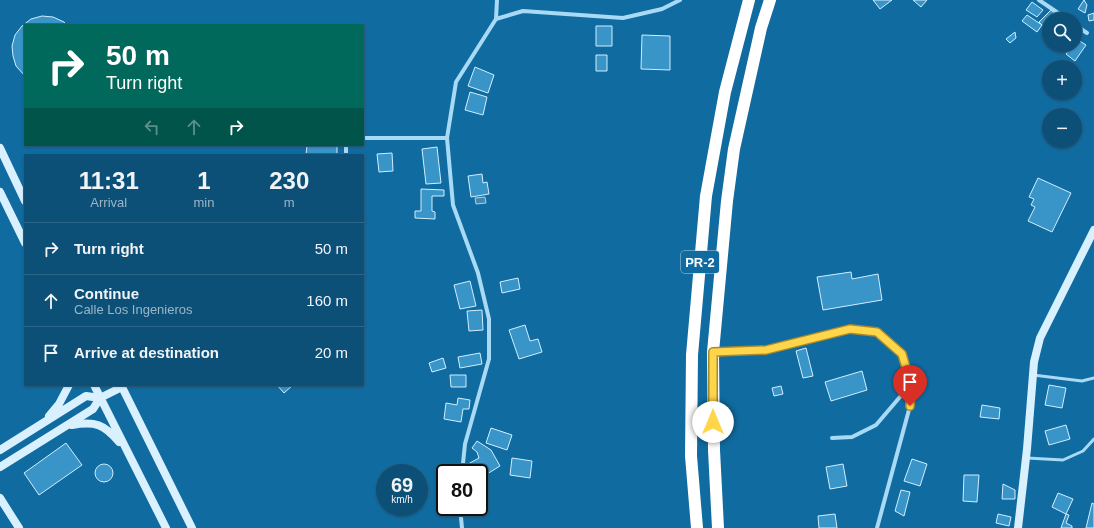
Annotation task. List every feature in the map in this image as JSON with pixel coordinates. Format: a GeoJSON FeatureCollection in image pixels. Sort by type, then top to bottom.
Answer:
{"type":"FeatureCollection","features":[{"type":"Feature","properties":{"kind":"highway","name":"PR-2"},"geometry":{"type":"LineString","coordinates":[[697,528],[691,456],[692,355],[706,196],[725,92],[749,0]]}},
{"type":"Feature","properties":{"kind":"highway","name":"PR-2"},"geometry":{"type":"LineString","coordinates":[[718,528],[714,450],[713,352],[727,201],[734,149],[761,28],[770,0]]}},
{"type":"Feature","properties":{"kind":"street"},"geometry":{"type":"LineString","coordinates":[[463,464],[465,444],[489,359],[489,318],[478,273],[453,205],[448,138],[456,82],[496,19],[497,0]]}},
{"type":"Feature","properties":{"kind":"street"},"geometry":{"type":"LineString","coordinates":[[496,19],[523,11],[624,18],[662,9],[680,0]]}},
{"type":"Feature","properties":{"kind":"street"},"geometry":{"type":"LineString","coordinates":[[1040,0],[1056,12]]}},
{"type":"Feature","properties":{"kind":"street"},"geometry":{"type":"LineString","coordinates":[[1082,30],[1087,33]]}},
{"type":"Feature","properties":{"kind":"street"},"geometry":{"type":"LineString","coordinates":[[364,138],[448,138]]}},
{"type":"Feature","properties":{"kind":"street"},"geometry":{"type":"LineString","coordinates":[[0,150],[24,199]]}},
{"type":"Feature","properties":{"kind":"street"},"geometry":{"type":"LineString","coordinates":[[0,192],[24,241]]}},
{"type":"Feature","properties":{"kind":"street"},"geometry":{"type":"LineString","coordinates":[[1018,528],[1026,458],[1034,362],[1040,338],[1094,230]]}},
{"type":"Feature","properties":{"kind":"street"},"geometry":{"type":"LineString","coordinates":[[713,352],[766,350],[850,329],[877,332],[902,354],[911,384],[910,406],[877,528]]}},
{"type":"Feature","properties":{"kind":"street"},"geometry":{"type":"LineString","coordinates":[[832,438],[852,437],[876,426],[911,384]]}},
{"type":"Feature","properties":{"kind":"street"},"geometry":{"type":"LineString","coordinates":[[42,423],[60,404],[69,386]]}},
{"type":"Feature","properties":{"kind":"street"},"geometry":{"type":"LineString","coordinates":[[94,386],[166,528]]}},
{"type":"Feature","properties":{"kind":"street"},"geometry":{"type":"LineString","coordinates":[[0,467],[93,410],[100,398],[121,386],[192,528]]}},
{"type":"Feature","properties":{"kind":"street"},"geometry":{"type":"LineString","coordinates":[[0,450],[86,396],[100,398]]}},
{"type":"Feature","properties":{"kind":"street"},"geometry":{"type":"LineString","coordinates":[[67,425],[86,422],[97,424],[110,431],[128,451]]}},
{"type":"Feature","properties":{"kind":"street"},"geometry":{"type":"LineString","coordinates":[[0,498],[19,528]]}},
{"type":"Feature","properties":{"kind":"street"},"geometry":{"type":"LineString","coordinates":[[461,516],[462,528]]}},
{"type":"Feature","properties":{"kind":"lane"},"geometry":{"type":"LineString","coordinates":[[1033,375],[1082,381],[1094,378]]}},
{"type":"Feature","properties":{"kind":"lane"},"geometry":{"type":"LineString","coordinates":[[1026,458],[1063,460],[1083,451],[1094,439]]}},
{"type":"Feature","properties":{"kind":"water"},"geometry":{"type":"Polygon","coordinates":[[[485,197],[486,203],[476,204],[475,198],[485,197]]]}},
{"type":"Feature","properties":{"kind":"building"},"geometry":{"type":"Polygon","coordinates":[[[873,0],[892,0],[880,9],[873,0]]]}},
{"type":"Feature","properties":{"kind":"building"},"geometry":{"type":"Polygon","coordinates":[[[913,0],[927,0],[921,7],[913,0]]]}},
{"type":"Feature","properties":{"kind":"building"},"geometry":{"type":"Polygon","coordinates":[[[1084,0],[1087,5],[1085,13],[1078,9],[1084,0]]]}},
{"type":"Feature","properties":{"kind":"building"},"geometry":{"type":"Polygon","coordinates":[[[1032,2],[1043,10],[1037,17],[1026,10],[1032,2]]]}},
{"type":"Feature","properties":{"kind":"building"},"geometry":{"type":"Polygon","coordinates":[[[1094,13],[1094,20],[1089,21],[1088,15],[1094,13]]]}},
{"type":"Feature","properties":{"kind":"building"},"geometry":{"type":"Polygon","coordinates":[[[1027,15],[1042,25],[1037,32],[1022,21],[1027,15]]]}},
{"type":"Feature","properties":{"kind":"building"},"geometry":{"type":"Polygon","coordinates":[[[42,16],[53,17],[66,24],[25,24],[31,19],[42,16]]]}},
{"type":"Feature","properties":{"kind":"building"},"geometry":{"type":"Polygon","coordinates":[[[24,24],[24,75],[16,66],[12,46],[15,35],[24,24]]]}},
{"type":"Feature","properties":{"kind":"building"},"geometry":{"type":"Polygon","coordinates":[[[596,26],[612,26],[612,46],[596,46],[596,26]]]}},
{"type":"Feature","properties":{"kind":"building"},"geometry":{"type":"Polygon","coordinates":[[[1015,32],[1016,38],[1010,43],[1006,39],[1015,32]]]}},
{"type":"Feature","properties":{"kind":"building"},"geometry":{"type":"Polygon","coordinates":[[[642,35],[670,36],[670,70],[641,69],[642,35]]]}},
{"type":"Feature","properties":{"kind":"building"},"geometry":{"type":"Polygon","coordinates":[[[1082,42],[1086,45],[1082,51],[1082,42]]]}},
{"type":"Feature","properties":{"kind":"building"},"geometry":{"type":"Polygon","coordinates":[[[1067,52],[1081,52],[1076,60],[1066,54],[1067,52]]]}},
{"type":"Feature","properties":{"kind":"building"},"geometry":{"type":"Polygon","coordinates":[[[596,55],[607,55],[607,71],[596,71],[596,55]]]}},
{"type":"Feature","properties":{"kind":"building"},"geometry":{"type":"Polygon","coordinates":[[[475,67],[494,75],[488,93],[468,86],[475,67]]]}},
{"type":"Feature","properties":{"kind":"building"},"geometry":{"type":"Polygon","coordinates":[[[470,92],[487,97],[483,115],[465,110],[470,92]]]}},
{"type":"Feature","properties":{"kind":"building"},"geometry":{"type":"Polygon","coordinates":[[[307,146],[337,146],[337,154],[306,154],[307,146]]]}},
{"type":"Feature","properties":{"kind":"building"},"geometry":{"type":"Polygon","coordinates":[[[437,147],[441,183],[426,184],[422,149],[437,147]]]}},
{"type":"Feature","properties":{"kind":"building"},"geometry":{"type":"Polygon","coordinates":[[[392,153],[393,171],[379,172],[377,154],[392,153]]]}},
{"type":"Feature","properties":{"kind":"building"},"geometry":{"type":"Polygon","coordinates":[[[482,174],[483,183],[487,182],[489,194],[471,197],[468,176],[482,174]]]}},
{"type":"Feature","properties":{"kind":"building"},"geometry":{"type":"Polygon","coordinates":[[[1038,178],[1071,193],[1052,232],[1028,221],[1035,207],[1031,205],[1034,199],[1029,197],[1038,178]]]}},
{"type":"Feature","properties":{"kind":"building"},"geometry":{"type":"Polygon","coordinates":[[[421,189],[444,190],[444,196],[432,196],[432,211],[435,212],[435,219],[415,218],[415,211],[421,211],[421,189]]]}},
{"type":"Feature","properties":{"kind":"building"},"geometry":{"type":"Polygon","coordinates":[[[851,272],[852,279],[878,274],[882,300],[823,310],[817,277],[851,272]]]}},
{"type":"Feature","properties":{"kind":"building"},"geometry":{"type":"Polygon","coordinates":[[[518,278],[520,289],[502,293],[500,282],[518,278]]]}},
{"type":"Feature","properties":{"kind":"building"},"geometry":{"type":"Polygon","coordinates":[[[470,281],[476,306],[460,309],[454,285],[470,281]]]}},
{"type":"Feature","properties":{"kind":"building"},"geometry":{"type":"Polygon","coordinates":[[[482,310],[483,330],[469,331],[467,311],[482,310]]]}},
{"type":"Feature","properties":{"kind":"building"},"geometry":{"type":"Polygon","coordinates":[[[525,325],[530,341],[538,339],[542,352],[519,359],[509,330],[525,325]]]}},
{"type":"Feature","properties":{"kind":"building"},"geometry":{"type":"Polygon","coordinates":[[[806,348],[813,376],[803,378],[796,351],[806,348]]]}},
{"type":"Feature","properties":{"kind":"building"},"geometry":{"type":"Polygon","coordinates":[[[480,353],[482,364],[460,368],[458,357],[480,353]]]}},
{"type":"Feature","properties":{"kind":"building"},"geometry":{"type":"Polygon","coordinates":[[[443,358],[446,368],[432,372],[429,363],[443,358]]]}},
{"type":"Feature","properties":{"kind":"building"},"geometry":{"type":"Polygon","coordinates":[[[862,371],[867,390],[831,401],[825,382],[862,371]]]}},
{"type":"Feature","properties":{"kind":"building"},"geometry":{"type":"Polygon","coordinates":[[[450,375],[466,375],[466,387],[451,387],[450,375]]]}},
{"type":"Feature","properties":{"kind":"building"},"geometry":{"type":"Polygon","coordinates":[[[1049,385],[1066,388],[1062,408],[1045,405],[1049,385]]]}},
{"type":"Feature","properties":{"kind":"building"},"geometry":{"type":"Polygon","coordinates":[[[278,386],[292,386],[284,393],[278,386]]]}},
{"type":"Feature","properties":{"kind":"building"},"geometry":{"type":"Polygon","coordinates":[[[781,386],[783,394],[774,396],[772,388],[781,386]]]}},
{"type":"Feature","properties":{"kind":"building"},"geometry":{"type":"Polygon","coordinates":[[[458,398],[470,400],[469,409],[463,409],[461,422],[444,419],[446,403],[457,405],[458,398]]]}},
{"type":"Feature","properties":{"kind":"building"},"geometry":{"type":"Polygon","coordinates":[[[982,405],[1000,408],[999,419],[980,417],[982,405]]]}},
{"type":"Feature","properties":{"kind":"building"},"geometry":{"type":"Polygon","coordinates":[[[1066,425],[1070,439],[1049,445],[1045,431],[1066,425]]]}},
{"type":"Feature","properties":{"kind":"building"},"geometry":{"type":"Polygon","coordinates":[[[491,428],[512,435],[507,450],[486,443],[491,428]]]}},
{"type":"Feature","properties":{"kind":"building"},"geometry":{"type":"Polygon","coordinates":[[[477,441],[491,450],[500,466],[488,473],[488,464],[468,464],[479,458],[477,452],[472,448],[477,441]]]}},
{"type":"Feature","properties":{"kind":"building"},"geometry":{"type":"Polygon","coordinates":[[[66,443],[82,465],[39,495],[24,473],[66,443]]]}},
{"type":"Feature","properties":{"kind":"building"},"geometry":{"type":"Polygon","coordinates":[[[512,458],[532,461],[530,478],[510,475],[512,458]]]}},
{"type":"Feature","properties":{"kind":"building"},"geometry":{"type":"Polygon","coordinates":[[[912,459],[927,464],[920,486],[904,481],[912,459]]]}},
{"type":"Feature","properties":{"kind":"building"},"geometry":{"type":"Polygon","coordinates":[[[104,464],[110,467],[113,473],[110,479],[104,482],[98,479],[95,473],[98,467],[104,464]]]}},
{"type":"Feature","properties":{"kind":"building"},"geometry":{"type":"Polygon","coordinates":[[[843,464],[847,486],[830,489],[826,467],[843,464]]]}},
{"type":"Feature","properties":{"kind":"building"},"geometry":{"type":"Polygon","coordinates":[[[964,475],[979,475],[977,502],[963,501],[964,475]]]}},
{"type":"Feature","properties":{"kind":"building"},"geometry":{"type":"Polygon","coordinates":[[[1003,484],[1015,490],[1015,499],[1002,499],[1003,484]]]}},
{"type":"Feature","properties":{"kind":"building"},"geometry":{"type":"Polygon","coordinates":[[[901,490],[910,492],[904,516],[895,511],[901,490]]]}},
{"type":"Feature","properties":{"kind":"building"},"geometry":{"type":"Polygon","coordinates":[[[1058,493],[1073,499],[1066,514],[1052,507],[1058,493]]]}},
{"type":"Feature","properties":{"kind":"building"},"geometry":{"type":"Polygon","coordinates":[[[1092,503],[1094,504],[1094,528],[1086,528],[1092,503]]]}},
{"type":"Feature","properties":{"kind":"building"},"geometry":{"type":"Polygon","coordinates":[[[835,514],[837,528],[819,528],[818,516],[835,514]]]}},
{"type":"Feature","properties":{"kind":"building"},"geometry":{"type":"Polygon","coordinates":[[[998,514],[1011,517],[1009,526],[996,523],[998,514]]]}},
{"type":"Feature","properties":{"kind":"building"},"geometry":{"type":"Polygon","coordinates":[[[1066,514],[1069,515],[1066,523],[1072,526],[1072,528],[1061,528],[1066,514]]]}},
{"type":"Feature","properties":{"kind":"route"},"geometry":{"type":"LineString","coordinates":[[713,422],[713,352],[766,350],[850,329],[877,332],[902,354],[911,384],[910,406]]}}]}
